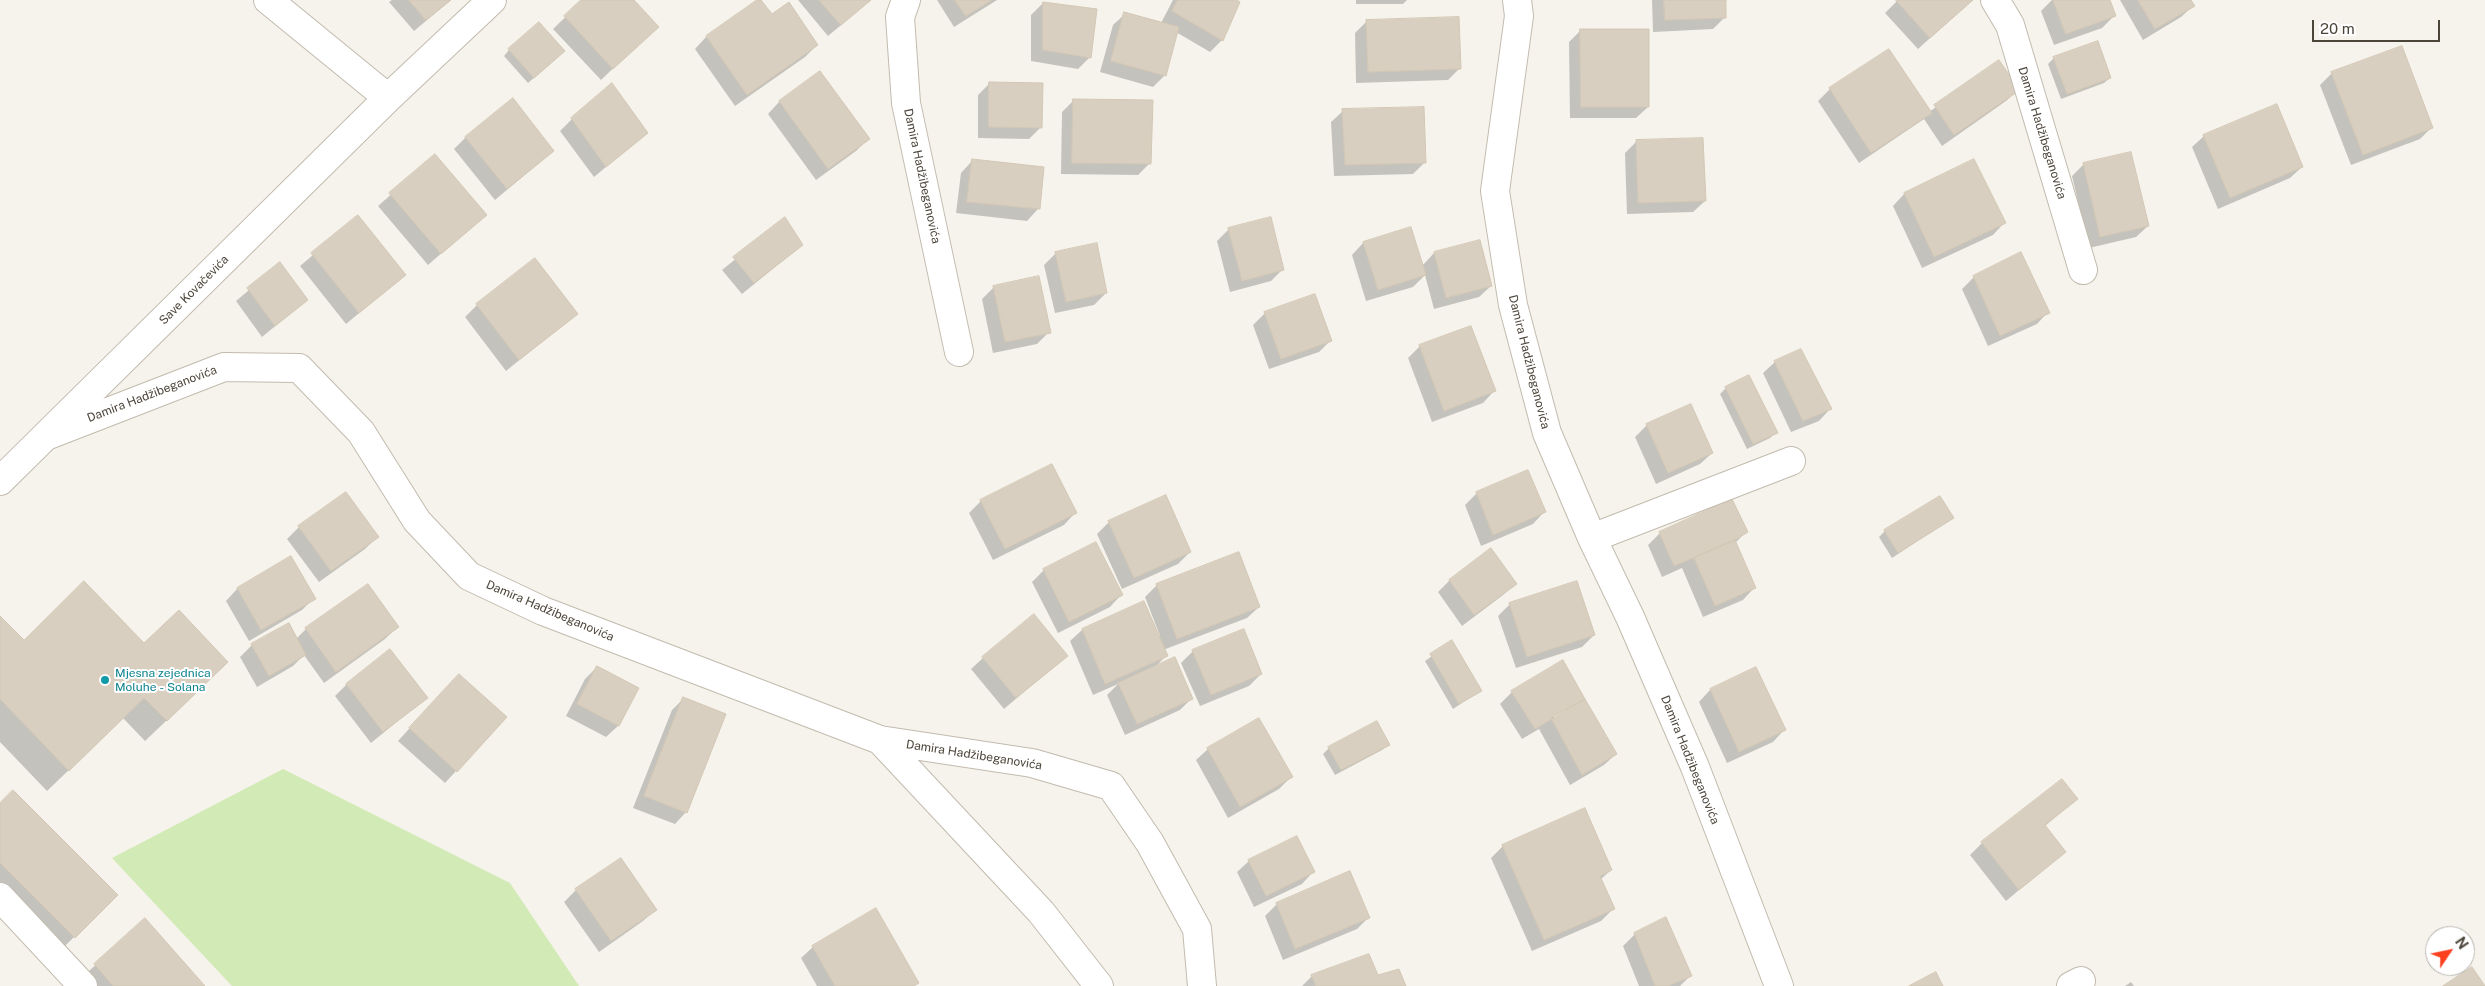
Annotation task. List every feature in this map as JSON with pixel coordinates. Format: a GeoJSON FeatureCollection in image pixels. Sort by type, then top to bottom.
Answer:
{"type":"FeatureCollection","features":[{"type":"Feature","properties":{"kind":"street"},"geometry":{"type":"LineString","coordinates":[[268,0],[388,98]]}},
{"type":"Feature","properties":{"kind":"street","name":"Save Kovačevića"},"geometry":{"type":"LineString","coordinates":[[0,481],[388,98],[492,0]]}},
{"type":"Feature","properties":{"kind":"street","name":"Damira Hadžibeganovića"},"geometry":{"type":"LineString","coordinates":[[906,0],[900,17],[906,103],[960,352]]}},
{"type":"Feature","properties":{"kind":"street","name":"Damira Hadžibeganovića"},"geometry":{"type":"LineString","coordinates":[[1517,0],[1519,16],[1495,191],[1513,305],[1547,433],[1695,767],[1779,986]]}},
{"type":"Feature","properties":{"kind":"street","name":"Damira Hadžibeganovića"},"geometry":{"type":"LineString","coordinates":[[1995,0],[2010,24],[2083,270]]}},
{"type":"Feature","properties":{"kind":"street","name":"Damira Hadžibeganovića"},"geometry":{"type":"LineString","coordinates":[[46,436],[224,367],[299,368],[361,432],[418,521],[469,576],[543,611],[880,740],[1032,763],[1111,786],[1150,843],[1196,929],[1202,986]]}},
{"type":"Feature","properties":{"kind":"street"},"geometry":{"type":"LineString","coordinates":[[1592,538],[1791,461]]}},
{"type":"Feature","properties":{"kind":"street","name":"Damira Hadžibeganovića"},"geometry":{"type":"LineString","coordinates":[[880,740],[1041,912],[1099,986]]}},
{"type":"Feature","properties":{"kind":"street"},"geometry":{"type":"LineString","coordinates":[[0,897],[84,986]]}},
{"type":"Feature","properties":{"kind":"green space"},"geometry":{"type":"Polygon","coordinates":[[[283,769],[510,883],[579,986],[232,986],[112,858],[283,769]]]}},
{"type":"Feature","properties":{"kind":"building"},"geometry":{"type":"Polygon","coordinates":[[[409,0],[451,0],[426,20],[409,0]]]}},
{"type":"Feature","properties":{"kind":"building"},"geometry":{"type":"Polygon","coordinates":[[[581,0],[634,0],[659,27],[613,69],[564,16],[581,0]]]}},
{"type":"Feature","properties":{"kind":"building"},"geometry":{"type":"Polygon","coordinates":[[[757,0],[761,0],[772,14],[789,2],[818,45],[747,95],[706,36],[757,0]]]}},
{"type":"Feature","properties":{"kind":"building"},"geometry":{"type":"Polygon","coordinates":[[[819,0],[871,0],[841,25],[819,0]]]}},
{"type":"Feature","properties":{"kind":"building"},"geometry":{"type":"Polygon","coordinates":[[[955,0],[992,0],[966,16],[955,0]]]}},
{"type":"Feature","properties":{"kind":"building"},"geometry":{"type":"Polygon","coordinates":[[[1178,0],[1237,0],[1240,2],[1223,41],[1172,11],[1178,0]]]}},
{"type":"Feature","properties":{"kind":"building"},"geometry":{"type":"Polygon","coordinates":[[[1664,0],[1726,0],[1726,18],[1665,20],[1664,0]]]}},
{"type":"Feature","properties":{"kind":"building"},"geometry":{"type":"Polygon","coordinates":[[[1896,0],[1973,0],[1930,38],[1896,0]]]}},
{"type":"Feature","properties":{"kind":"building"},"geometry":{"type":"Polygon","coordinates":[[[2053,0],[2110,0],[2116,16],[2066,34],[2053,0]]]}},
{"type":"Feature","properties":{"kind":"building"},"geometry":{"type":"Polygon","coordinates":[[[2138,0],[2191,0],[2195,6],[2155,29],[2138,0]]]}},
{"type":"Feature","properties":{"kind":"building"},"geometry":{"type":"Polygon","coordinates":[[[1043,2],[1097,9],[1091,58],[1043,50],[1043,2]]]}},
{"type":"Feature","properties":{"kind":"building"},"geometry":{"type":"Polygon","coordinates":[[[1124,12],[1179,27],[1166,76],[1111,61],[1124,12]]]}},
{"type":"Feature","properties":{"kind":"building"},"geometry":{"type":"Polygon","coordinates":[[[1459,17],[1461,69],[1368,72],[1366,20],[1459,17]]]}},
{"type":"Feature","properties":{"kind":"building"},"geometry":{"type":"Polygon","coordinates":[[[539,22],[565,51],[534,78],[508,49],[539,22]]]}},
{"type":"Feature","properties":{"kind":"building"},"geometry":{"type":"Polygon","coordinates":[[[1580,29],[1649,29],[1649,107],[1581,107],[1580,29]]]}},
{"type":"Feature","properties":{"kind":"building"},"geometry":{"type":"Polygon","coordinates":[[[2098,41],[2111,78],[2067,94],[2053,57],[2098,41]]]}},
{"type":"Feature","properties":{"kind":"building"},"geometry":{"type":"Polygon","coordinates":[[[2402,46],[2433,128],[2363,155],[2331,72],[2402,46]]]}},
{"type":"Feature","properties":{"kind":"building"},"geometry":{"type":"Polygon","coordinates":[[[1889,49],[1932,113],[1871,153],[1829,88],[1889,49]]]}},
{"type":"Feature","properties":{"kind":"building"},"geometry":{"type":"Polygon","coordinates":[[[1999,60],[2020,90],[1954,135],[1934,105],[1999,60]]]}},
{"type":"Feature","properties":{"kind":"building"},"geometry":{"type":"Polygon","coordinates":[[[820,71],[870,139],[828,169],[779,101],[820,71]]]}},
{"type":"Feature","properties":{"kind":"building"},"geometry":{"type":"Polygon","coordinates":[[[989,82],[1043,83],[1042,128],[989,127],[989,82]]]}},
{"type":"Feature","properties":{"kind":"building"},"geometry":{"type":"Polygon","coordinates":[[[612,83],[648,133],[606,167],[571,118],[612,83]]]}},
{"type":"Feature","properties":{"kind":"building"},"geometry":{"type":"Polygon","coordinates":[[[513,98],[554,151],[507,189],[465,137],[513,98]]]}},
{"type":"Feature","properties":{"kind":"building"},"geometry":{"type":"Polygon","coordinates":[[[1073,99],[1153,100],[1151,164],[1072,163],[1073,99]]]}},
{"type":"Feature","properties":{"kind":"building"},"geometry":{"type":"Polygon","coordinates":[[[2277,104],[2303,167],[2230,198],[2203,135],[2277,104]]]}},
{"type":"Feature","properties":{"kind":"building"},"geometry":{"type":"Polygon","coordinates":[[[1424,107],[1426,163],[1345,165],[1342,109],[1424,107]]]}},
{"type":"Feature","properties":{"kind":"building"},"geometry":{"type":"Polygon","coordinates":[[[1703,138],[1706,201],[1638,203],[1636,140],[1703,138]]]}},
{"type":"Feature","properties":{"kind":"building"},"geometry":{"type":"Polygon","coordinates":[[[2131,152],[2149,226],[2100,237],[2083,163],[2131,152]]]}},
{"type":"Feature","properties":{"kind":"building"},"geometry":{"type":"Polygon","coordinates":[[[435,154],[487,215],[441,254],[389,193],[435,154]]]}},
{"type":"Feature","properties":{"kind":"building"},"geometry":{"type":"Polygon","coordinates":[[[972,159],[1044,167],[1040,209],[967,202],[972,159]]]}},
{"type":"Feature","properties":{"kind":"building"},"geometry":{"type":"Polygon","coordinates":[[[1974,159],[2006,223],[1934,257],[1904,193],[1974,159]]]}},
{"type":"Feature","properties":{"kind":"building"},"geometry":{"type":"Polygon","coordinates":[[[358,215],[406,275],[359,313],[311,253],[358,215]]]}},
{"type":"Feature","properties":{"kind":"building"},"geometry":{"type":"Polygon","coordinates":[[[785,217],[803,245],[754,283],[733,257],[785,217]]]}},
{"type":"Feature","properties":{"kind":"building"},"geometry":{"type":"Polygon","coordinates":[[[1271,217],[1284,270],[1242,281],[1228,228],[1271,217]]]}},
{"type":"Feature","properties":{"kind":"building"},"geometry":{"type":"Polygon","coordinates":[[[1411,227],[1426,275],[1378,290],[1363,242],[1411,227]]]}},
{"type":"Feature","properties":{"kind":"building"},"geometry":{"type":"Polygon","coordinates":[[[1480,240],[1492,286],[1446,298],[1434,252],[1480,240]]]}},
{"type":"Feature","properties":{"kind":"building"},"geometry":{"type":"Polygon","coordinates":[[[1097,243],[1107,293],[1066,302],[1055,252],[1097,243]]]}},
{"type":"Feature","properties":{"kind":"building"},"geometry":{"type":"Polygon","coordinates":[[[2021,252],[2050,313],[2000,336],[1973,276],[2021,252]]]}},
{"type":"Feature","properties":{"kind":"building"},"geometry":{"type":"Polygon","coordinates":[[[535,258],[578,314],[519,360],[476,304],[535,258]]]}},
{"type":"Feature","properties":{"kind":"building"},"geometry":{"type":"Polygon","coordinates":[[[280,262],[308,300],[275,326],[247,288],[280,262]]]}},
{"type":"Feature","properties":{"kind":"building"},"geometry":{"type":"Polygon","coordinates":[[[1039,276],[1051,333],[1005,342],[993,286],[1039,276]]]}},
{"type":"Feature","properties":{"kind":"building"},"geometry":{"type":"Polygon","coordinates":[[[1315,294],[1332,341],[1281,359],[1264,312],[1315,294]]]}},
{"type":"Feature","properties":{"kind":"building"},"geometry":{"type":"Polygon","coordinates":[[[1471,326],[1496,391],[1444,411],[1419,345],[1471,326]]]}},
{"type":"Feature","properties":{"kind":"building"},"geometry":{"type":"Polygon","coordinates":[[[1801,349],[1832,409],[1803,421],[1774,361],[1801,349]]]}},
{"type":"Feature","properties":{"kind":"building"},"geometry":{"type":"Polygon","coordinates":[[[1749,375],[1778,433],[1753,444],[1725,387],[1749,375]]]}},
{"type":"Feature","properties":{"kind":"building"},"geometry":{"type":"Polygon","coordinates":[[[1691,404],[1713,453],[1668,473],[1646,424],[1691,404]]]}},
{"type":"Feature","properties":{"kind":"building"},"geometry":{"type":"Polygon","coordinates":[[[1052,464],[1077,513],[1005,549],[980,500],[1052,464]]]}},
{"type":"Feature","properties":{"kind":"building"},"geometry":{"type":"Polygon","coordinates":[[[1528,470],[1546,512],[1493,535],[1476,492],[1528,470]]]}},
{"type":"Feature","properties":{"kind":"building"},"geometry":{"type":"Polygon","coordinates":[[[346,492],[379,537],[331,571],[298,526],[346,492]]]}},
{"type":"Feature","properties":{"kind":"building"},"geometry":{"type":"Polygon","coordinates":[[[1166,495],[1191,552],[1134,578],[1108,521],[1166,495]]]}},
{"type":"Feature","properties":{"kind":"building"},"geometry":{"type":"Polygon","coordinates":[[[1940,496],[1954,518],[1898,553],[1884,530],[1940,496]]]}},
{"type":"Feature","properties":{"kind":"building"},"geometry":{"type":"Polygon","coordinates":[[[1732,499],[1748,532],[1735,540],[1674,566],[1659,532],[1732,499]]]}},
{"type":"Feature","properties":{"kind":"building"},"geometry":{"type":"Polygon","coordinates":[[[1735,540],[1756,588],[1715,606],[1694,558],[1735,540]]]}},
{"type":"Feature","properties":{"kind":"building"},"geometry":{"type":"Polygon","coordinates":[[[1096,542],[1123,595],[1069,622],[1043,569],[1096,542]]]}},
{"type":"Feature","properties":{"kind":"building"},"geometry":{"type":"Polygon","coordinates":[[[1491,548],[1517,584],[1474,615],[1449,580],[1491,548]]]}},
{"type":"Feature","properties":{"kind":"building"},"geometry":{"type":"Polygon","coordinates":[[[1239,552],[1260,607],[1177,639],[1156,584],[1239,552]]]}},
{"type":"Feature","properties":{"kind":"building"},"geometry":{"type":"Polygon","coordinates":[[[291,556],[316,599],[261,630],[237,588],[291,556]]]}},
{"type":"Feature","properties":{"kind":"building","name":"Mjesna zejednica Moluhe - Solana"},"geometry":{"type":"Polygon","coordinates":[[[84,581],[144,643],[179,610],[228,662],[167,721],[144,698],[69,771],[0,699],[0,616],[24,640],[84,581]]]}},
{"type":"Feature","properties":{"kind":"building"},"geometry":{"type":"Polygon","coordinates":[[[1577,581],[1595,635],[1527,657],[1509,603],[1577,581]]]}},
{"type":"Feature","properties":{"kind":"building"},"geometry":{"type":"Polygon","coordinates":[[[368,584],[399,627],[336,672],[305,628],[368,584]]]}},
{"type":"Feature","properties":{"kind":"building"},"geometry":{"type":"Polygon","coordinates":[[[1144,601],[1168,656],[1105,684],[1082,629],[1144,601]]]}},
{"type":"Feature","properties":{"kind":"building"},"geometry":{"type":"Polygon","coordinates":[[[1034,614],[1068,656],[1016,698],[982,657],[1034,614]]]}},
{"type":"Feature","properties":{"kind":"building"},"geometry":{"type":"Polygon","coordinates":[[[289,623],[306,655],[269,676],[251,644],[289,623]]]}},
{"type":"Feature","properties":{"kind":"building"},"geometry":{"type":"Polygon","coordinates":[[[1244,629],[1262,674],[1211,695],[1192,650],[1244,629]]]}},
{"type":"Feature","properties":{"kind":"building"},"geometry":{"type":"Polygon","coordinates":[[[1452,640],[1482,691],[1459,704],[1430,654],[1452,640]]]}},
{"type":"Feature","properties":{"kind":"building"},"geometry":{"type":"Polygon","coordinates":[[[390,649],[428,698],[383,732],[346,684],[390,649]]]}},
{"type":"Feature","properties":{"kind":"building"},"geometry":{"type":"Polygon","coordinates":[[[1175,657],[1193,699],[1137,724],[1118,683],[1175,657]]]}},
{"type":"Feature","properties":{"kind":"building"},"geometry":{"type":"Polygon","coordinates":[[[1563,660],[1585,699],[1535,729],[1511,691],[1563,660]]]}},
{"type":"Feature","properties":{"kind":"building"},"geometry":{"type":"Polygon","coordinates":[[[597,666],[639,688],[619,726],[577,704],[597,666]]]}},
{"type":"Feature","properties":{"kind":"building"},"geometry":{"type":"Polygon","coordinates":[[[1756,667],[1786,730],[1739,752],[1710,689],[1756,667]]]}},
{"type":"Feature","properties":{"kind":"building"},"geometry":{"type":"Polygon","coordinates":[[[459,674],[507,717],[457,772],[409,728],[459,674]]]}},
{"type":"Feature","properties":{"kind":"building"},"geometry":{"type":"Polygon","coordinates":[[[683,697],[726,714],[687,813],[644,796],[683,697]]]}},
{"type":"Feature","properties":{"kind":"building"},"geometry":{"type":"Polygon","coordinates":[[[1585,699],[1617,754],[1582,775],[1551,718],[1585,699]]]}},
{"type":"Feature","properties":{"kind":"building"},"geometry":{"type":"Polygon","coordinates":[[[1259,718],[1293,777],[1240,807],[1207,748],[1259,718]]]}},
{"type":"Feature","properties":{"kind":"building"},"geometry":{"type":"Polygon","coordinates":[[[1377,721],[1390,745],[1341,770],[1328,747],[1377,721]]]}},
{"type":"Feature","properties":{"kind":"building"},"geometry":{"type":"Polygon","coordinates":[[[2062,779],[2078,799],[2045,825],[2066,852],[2019,890],[1981,842],[2062,779]]]}},
{"type":"Feature","properties":{"kind":"building"},"geometry":{"type":"Polygon","coordinates":[[[13,790],[118,895],[75,938],[0,863],[0,803],[13,790]]]}},
{"type":"Feature","properties":{"kind":"building"},"geometry":{"type":"Polygon","coordinates":[[[1585,808],[1612,870],[1600,876],[1615,909],[1544,940],[1502,845],[1585,808]]]}},
{"type":"Feature","properties":{"kind":"building"},"geometry":{"type":"Polygon","coordinates":[[[1297,836],[1315,872],[1266,896],[1248,860],[1297,836]]]}},
{"type":"Feature","properties":{"kind":"building"},"geometry":{"type":"Polygon","coordinates":[[[621,858],[657,910],[611,941],[575,889],[621,858]]]}},
{"type":"Feature","properties":{"kind":"building"},"geometry":{"type":"Polygon","coordinates":[[[1350,871],[1370,918],[1295,949],[1276,903],[1350,871]]]}},
{"type":"Feature","properties":{"kind":"building"},"geometry":{"type":"Polygon","coordinates":[[[876,908],[919,983],[914,986],[835,986],[812,946],[876,908]]]}},
{"type":"Feature","properties":{"kind":"building"},"geometry":{"type":"Polygon","coordinates":[[[1666,917],[1692,976],[1668,986],[1655,986],[1634,933],[1666,917]]]}},
{"type":"Feature","properties":{"kind":"building"},"geometry":{"type":"Polygon","coordinates":[[[145,918],[205,986],[113,986],[94,964],[145,918]]]}},
{"type":"Feature","properties":{"kind":"building"},"geometry":{"type":"Polygon","coordinates":[[[1369,954],[1378,975],[1399,969],[1406,986],[1316,986],[1311,975],[1369,954]]]}},
{"type":"Feature","properties":{"kind":"building"},"geometry":{"type":"Polygon","coordinates":[[[2475,971],[2485,986],[2443,986],[2458,976],[2475,976],[2475,971]]]}},
{"type":"Feature","properties":{"kind":"building"},"geometry":{"type":"Polygon","coordinates":[[[1936,972],[1943,986],[1909,986],[1936,972]]]}},
{"type":"Feature","properties":{"kind":"place","name":"Mjesna zejednica Moluhe - Solana"},"geometry":{"type":"Point","coordinates":[105,680]}}]}
